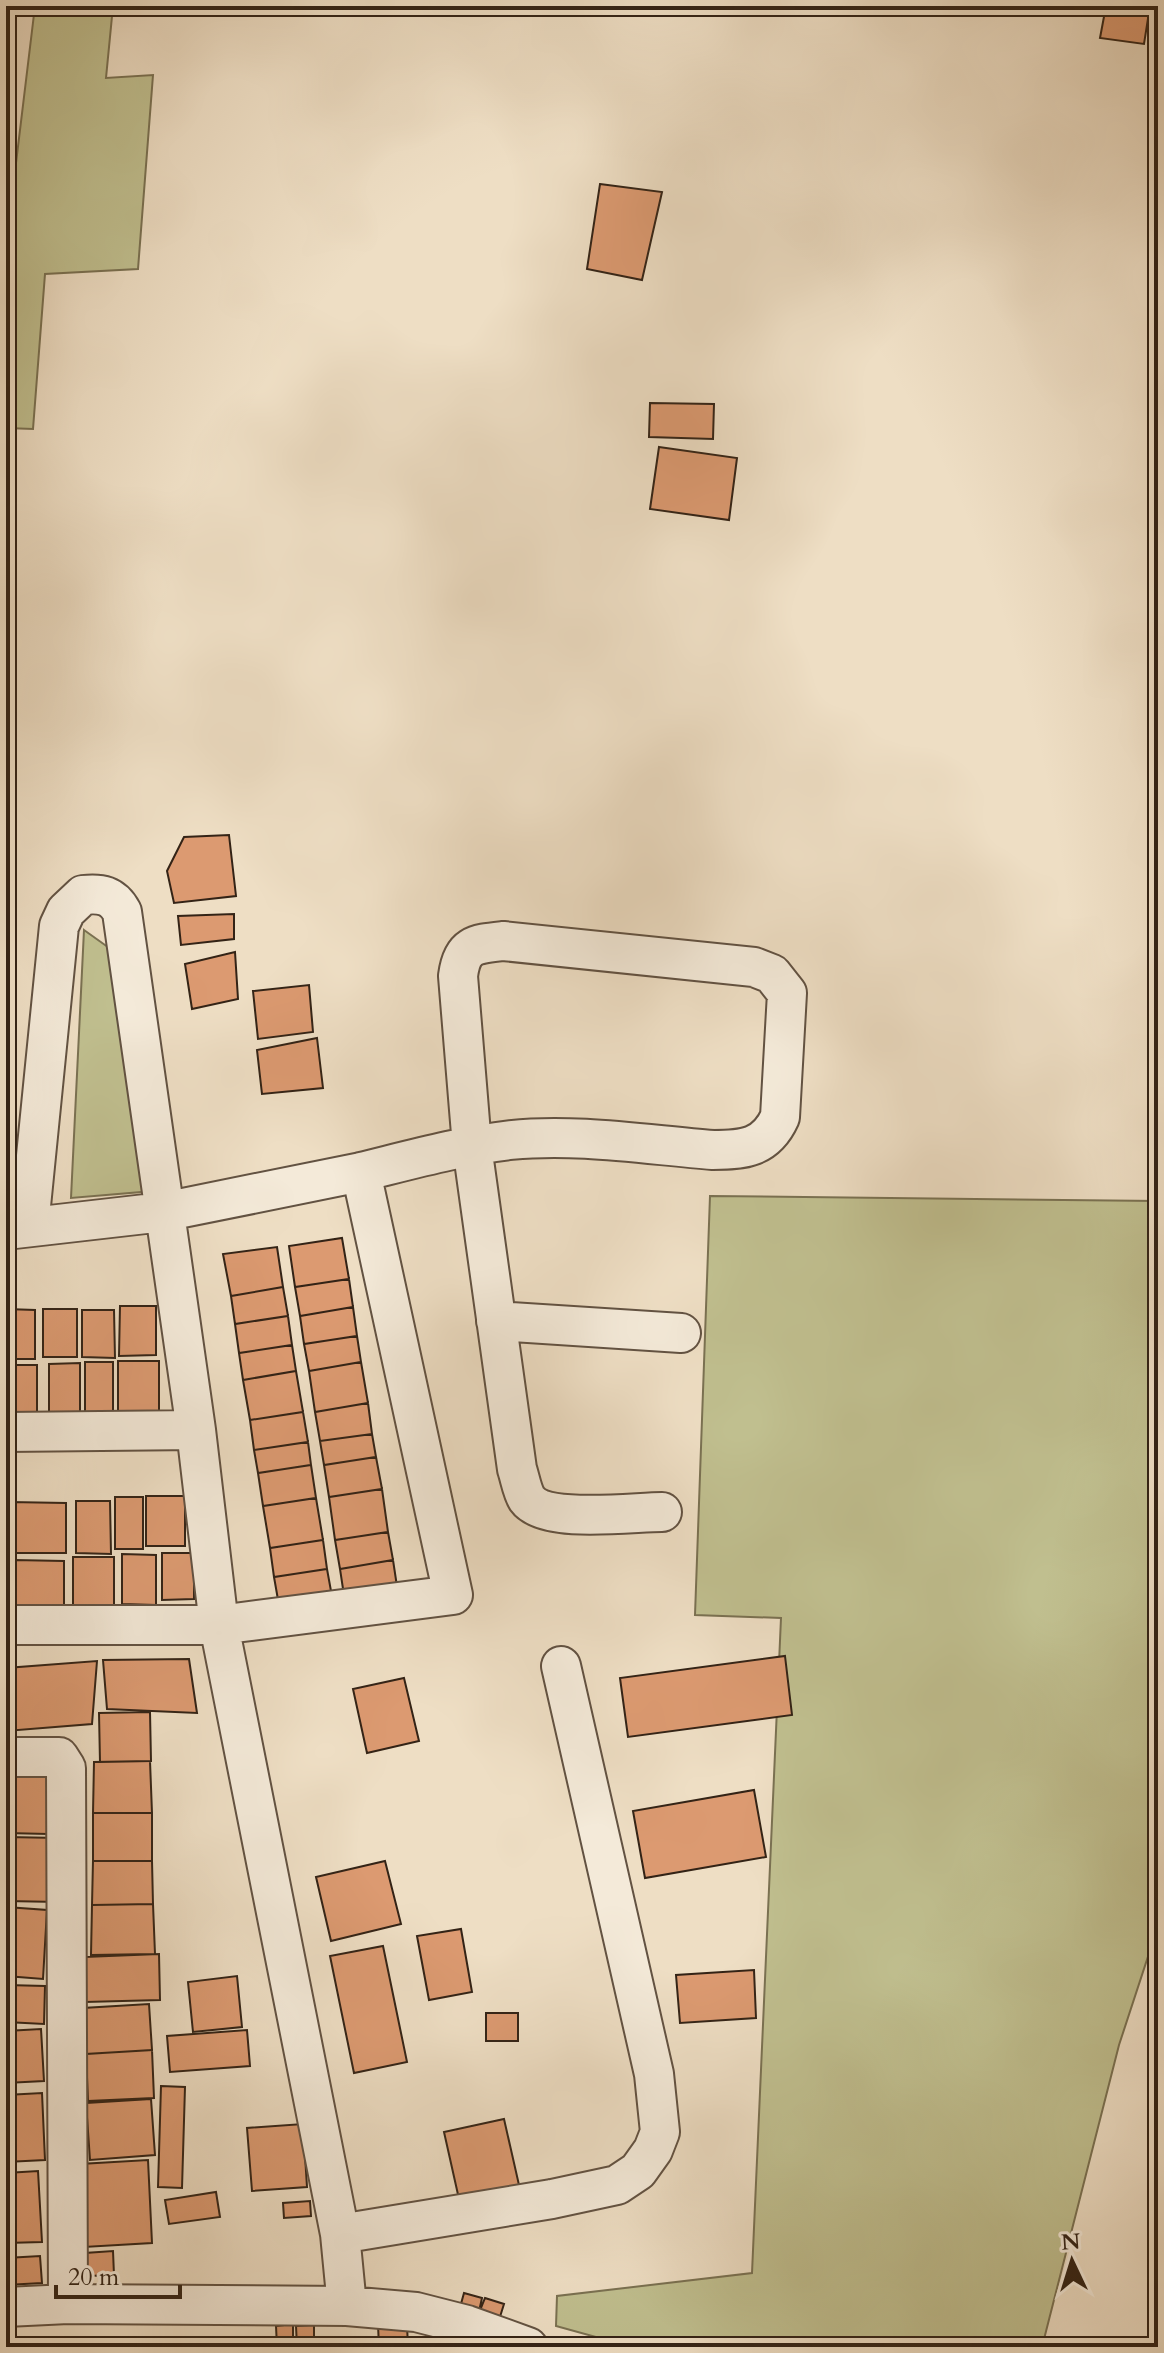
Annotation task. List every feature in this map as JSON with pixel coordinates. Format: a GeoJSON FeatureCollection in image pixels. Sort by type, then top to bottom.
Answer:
{"type":"FeatureCollection","features":[{"type":"Feature","properties":{"kind":"street"},"geometry":{"type":"LineString","coordinates":[[347,2306],[340,2234],[219,1625],[196,1430],[163,1212],[122,912],[116,901],[106,895],[83,895],[66,911],[59,926],[17,1228],[163,1212],[472,1146],[512,1140],[550,1138],[713,1150],[739,1150],[757,1144],[772,1134],[780,1117],[787,993],[772,974],[754,967],[503,941],[481,943],[469,948],[460,959],[458,976],[472,1146],[517,1469],[527,1498],[540,1509],[556,1514],[662,1512]]}},
{"type":"Feature","properties":{"kind":"street"},"geometry":{"type":"LineString","coordinates":[[6,1625],[219,1625],[453,1595],[361,1172]]}},
{"type":"Feature","properties":{"kind":"street"},"geometry":{"type":"LineString","coordinates":[[496,1321],[681,1333]]}},
{"type":"Feature","properties":{"kind":"street"},"geometry":{"type":"LineString","coordinates":[[6,1432],[196,1430]]}},
{"type":"Feature","properties":{"kind":"street"},"geometry":{"type":"LineString","coordinates":[[340,2234],[552,2199],[617,2185],[638,2171],[653,2150],[660,2132],[654,2074],[561,1666]]}},
{"type":"Feature","properties":{"kind":"street"},"geometry":{"type":"LineString","coordinates":[[6,1757],[59,1757],[66,1768],[68,2304]]}},
{"type":"Feature","properties":{"kind":"street"},"geometry":{"type":"LineString","coordinates":[[6,2307],[68,2304],[347,2306],[416,2312],[467,2325],[528,2347]]}},
{"type":"Feature","properties":{"kind":"shaded area"},"geometry":{"type":"Polygon","coordinates":[[[35,6],[113,6],[106,78],[153,75],[138,269],[45,274],[33,429],[6,428],[6,164],[16,163],[35,6]]]}},
{"type":"Feature","properties":{"kind":"shaded area"},"geometry":{"type":"Polygon","coordinates":[[[84,930],[119,955],[153,1191],[71,1198],[84,930]]]}},
{"type":"Feature","properties":{"kind":"shaded area"},"geometry":{"type":"Polygon","coordinates":[[[710,1196],[1158,1201],[1158,1505],[1152,1541],[1158,1561],[1158,1926],[1119,2045],[1042,2347],[632,2347],[556,2326],[557,2296],[752,2273],[781,1618],[695,1615],[710,1196]]]}},
{"type":"Feature","properties":{"kind":"building"},"geometry":{"type":"Polygon","coordinates":[[[1106,6],[1150,6],[1144,44],[1100,38],[1106,6]]]}},
{"type":"Feature","properties":{"kind":"building"},"geometry":{"type":"Polygon","coordinates":[[[600,184],[662,192],[642,280],[587,269],[600,184]]]}},
{"type":"Feature","properties":{"kind":"building"},"geometry":{"type":"Polygon","coordinates":[[[650,403],[714,404],[713,439],[649,437],[650,403]]]}},
{"type":"Feature","properties":{"kind":"building"},"geometry":{"type":"Polygon","coordinates":[[[659,447],[737,458],[729,520],[650,509],[659,447]]]}},
{"type":"Feature","properties":{"kind":"building"},"geometry":{"type":"Polygon","coordinates":[[[6,831],[11,832],[6,923],[6,831]]]}},
{"type":"Feature","properties":{"kind":"building"},"geometry":{"type":"Polygon","coordinates":[[[229,835],[236,896],[174,903],[167,871],[184,837],[229,835]]]}},
{"type":"Feature","properties":{"kind":"building"},"geometry":{"type":"Polygon","coordinates":[[[234,914],[234,939],[181,945],[178,916],[234,914]]]}},
{"type":"Feature","properties":{"kind":"building"},"geometry":{"type":"Polygon","coordinates":[[[235,952],[238,999],[192,1009],[185,964],[235,952]]]}},
{"type":"Feature","properties":{"kind":"building"},"geometry":{"type":"Polygon","coordinates":[[[309,985],[313,1032],[258,1039],[253,991],[309,985]]]}},
{"type":"Feature","properties":{"kind":"building"},"geometry":{"type":"Polygon","coordinates":[[[317,1038],[323,1088],[262,1094],[257,1050],[317,1038]]]}},
{"type":"Feature","properties":{"kind":"building"},"geometry":{"type":"Polygon","coordinates":[[[342,1238],[349,1279],[295,1287],[289,1246],[342,1238]]]}},
{"type":"Feature","properties":{"kind":"building"},"geometry":{"type":"Polygon","coordinates":[[[277,1247],[283,1287],[231,1296],[223,1254],[277,1247]]]}},
{"type":"Feature","properties":{"kind":"building"},"geometry":{"type":"Polygon","coordinates":[[[349,1279],[353,1307],[300,1316],[295,1287],[349,1279]]]}},
{"type":"Feature","properties":{"kind":"building"},"geometry":{"type":"Polygon","coordinates":[[[283,1287],[288,1316],[235,1324],[231,1296],[283,1287]]]}},
{"type":"Feature","properties":{"kind":"building"},"geometry":{"type":"Polygon","coordinates":[[[120,1306],[156,1306],[156,1355],[119,1356],[120,1306]]]}},
{"type":"Feature","properties":{"kind":"building"},"geometry":{"type":"Polygon","coordinates":[[[353,1307],[357,1336],[304,1344],[300,1316],[353,1307]]]}},
{"type":"Feature","properties":{"kind":"building"},"geometry":{"type":"Polygon","coordinates":[[[6,1309],[35,1310],[35,1359],[6,1359],[6,1309]]]}},
{"type":"Feature","properties":{"kind":"building"},"geometry":{"type":"Polygon","coordinates":[[[43,1309],[77,1309],[77,1357],[43,1357],[43,1309]]]}},
{"type":"Feature","properties":{"kind":"building"},"geometry":{"type":"Polygon","coordinates":[[[82,1310],[114,1310],[115,1358],[82,1357],[82,1310]]]}},
{"type":"Feature","properties":{"kind":"building"},"geometry":{"type":"Polygon","coordinates":[[[288,1316],[292,1345],[239,1353],[235,1324],[288,1316]]]}},
{"type":"Feature","properties":{"kind":"building"},"geometry":{"type":"Polygon","coordinates":[[[357,1336],[361,1362],[309,1371],[304,1344],[357,1336]]]}},
{"type":"Feature","properties":{"kind":"building"},"geometry":{"type":"Polygon","coordinates":[[[292,1345],[296,1371],[243,1380],[239,1353],[292,1345]]]}},
{"type":"Feature","properties":{"kind":"building"},"geometry":{"type":"Polygon","coordinates":[[[118,1361],[159,1361],[159,1414],[118,1414],[118,1361]]]}},
{"type":"Feature","properties":{"kind":"building"},"geometry":{"type":"Polygon","coordinates":[[[85,1362],[113,1362],[113,1413],[85,1413],[85,1362]]]}},
{"type":"Feature","properties":{"kind":"building"},"geometry":{"type":"Polygon","coordinates":[[[361,1362],[368,1403],[315,1412],[309,1371],[361,1362]]]}},
{"type":"Feature","properties":{"kind":"building"},"geometry":{"type":"Polygon","coordinates":[[[80,1363],[80,1416],[49,1416],[49,1364],[80,1363]]]}},
{"type":"Feature","properties":{"kind":"building"},"geometry":{"type":"Polygon","coordinates":[[[6,1365],[37,1365],[37,1415],[6,1415],[6,1365]]]}},
{"type":"Feature","properties":{"kind":"building"},"geometry":{"type":"Polygon","coordinates":[[[296,1371],[303,1412],[250,1420],[243,1380],[296,1371]]]}},
{"type":"Feature","properties":{"kind":"building"},"geometry":{"type":"Polygon","coordinates":[[[368,1403],[372,1434],[320,1441],[315,1412],[368,1403]]]}},
{"type":"Feature","properties":{"kind":"building"},"geometry":{"type":"Polygon","coordinates":[[[303,1412],[308,1442],[254,1450],[250,1420],[303,1412]]]}},
{"type":"Feature","properties":{"kind":"building"},"geometry":{"type":"Polygon","coordinates":[[[372,1434],[376,1457],[324,1465],[320,1441],[372,1434]]]}},
{"type":"Feature","properties":{"kind":"building"},"geometry":{"type":"Polygon","coordinates":[[[308,1442],[311,1465],[258,1473],[254,1450],[308,1442]]]}},
{"type":"Feature","properties":{"kind":"building"},"geometry":{"type":"Polygon","coordinates":[[[376,1457],[382,1489],[329,1497],[324,1465],[376,1457]]]}},
{"type":"Feature","properties":{"kind":"building"},"geometry":{"type":"Polygon","coordinates":[[[311,1465],[316,1498],[263,1506],[258,1473],[311,1465]]]}},
{"type":"Feature","properties":{"kind":"building"},"geometry":{"type":"Polygon","coordinates":[[[382,1489],[388,1532],[335,1540],[329,1497],[382,1489]]]}},
{"type":"Feature","properties":{"kind":"building"},"geometry":{"type":"Polygon","coordinates":[[[146,1496],[185,1496],[185,1546],[146,1546],[146,1496]]]}},
{"type":"Feature","properties":{"kind":"building"},"geometry":{"type":"Polygon","coordinates":[[[115,1497],[143,1497],[143,1549],[115,1549],[115,1497]]]}},
{"type":"Feature","properties":{"kind":"building"},"geometry":{"type":"Polygon","coordinates":[[[316,1498],[323,1540],[270,1548],[263,1506],[316,1498]]]}},
{"type":"Feature","properties":{"kind":"building"},"geometry":{"type":"Polygon","coordinates":[[[76,1501],[110,1501],[111,1554],[76,1553],[76,1501]]]}},
{"type":"Feature","properties":{"kind":"building"},"geometry":{"type":"Polygon","coordinates":[[[9,1502],[66,1503],[66,1553],[9,1553],[9,1502]]]}},
{"type":"Feature","properties":{"kind":"building"},"geometry":{"type":"Polygon","coordinates":[[[388,1532],[393,1560],[340,1569],[335,1540],[388,1532]]]}},
{"type":"Feature","properties":{"kind":"building"},"geometry":{"type":"Polygon","coordinates":[[[323,1540],[327,1569],[274,1577],[270,1548],[323,1540]]]}},
{"type":"Feature","properties":{"kind":"building"},"geometry":{"type":"Polygon","coordinates":[[[162,1553],[194,1553],[194,1599],[162,1600],[162,1553]]]}},
{"type":"Feature","properties":{"kind":"building"},"geometry":{"type":"Polygon","coordinates":[[[122,1554],[156,1555],[156,1605],[122,1604],[122,1554]]]}},
{"type":"Feature","properties":{"kind":"building"},"geometry":{"type":"Polygon","coordinates":[[[73,1557],[114,1557],[114,1606],[73,1606],[73,1557]]]}},
{"type":"Feature","properties":{"kind":"building"},"geometry":{"type":"Polygon","coordinates":[[[14,1560],[64,1561],[64,1610],[14,1610],[14,1560]]]}},
{"type":"Feature","properties":{"kind":"building"},"geometry":{"type":"Polygon","coordinates":[[[393,1560],[398,1593],[345,1602],[340,1569],[393,1560]]]}},
{"type":"Feature","properties":{"kind":"building"},"geometry":{"type":"Polygon","coordinates":[[[8,1562],[8,1611],[6,1611],[8,1562]]]}},
{"type":"Feature","properties":{"kind":"building"},"geometry":{"type":"Polygon","coordinates":[[[327,1569],[333,1602],[280,1611],[274,1577],[327,1569]]]}},
{"type":"Feature","properties":{"kind":"building"},"geometry":{"type":"Polygon","coordinates":[[[785,1656],[792,1715],[628,1737],[620,1678],[785,1656]]]}},
{"type":"Feature","properties":{"kind":"building"},"geometry":{"type":"Polygon","coordinates":[[[189,1659],[197,1713],[107,1709],[103,1660],[189,1659]]]}},
{"type":"Feature","properties":{"kind":"building"},"geometry":{"type":"Polygon","coordinates":[[[97,1661],[92,1724],[6,1731],[6,1668],[97,1661]]]}},
{"type":"Feature","properties":{"kind":"building"},"geometry":{"type":"Polygon","coordinates":[[[404,1678],[419,1741],[367,1753],[353,1689],[404,1678]]]}},
{"type":"Feature","properties":{"kind":"building"},"geometry":{"type":"Polygon","coordinates":[[[150,1712],[151,1761],[100,1762],[99,1713],[150,1712]]]}},
{"type":"Feature","properties":{"kind":"building"},"geometry":{"type":"Polygon","coordinates":[[[150,1761],[152,1813],[93,1813],[94,1762],[150,1761]]]}},
{"type":"Feature","properties":{"kind":"building"},"geometry":{"type":"Polygon","coordinates":[[[6,1770],[51,1772],[48,1834],[6,1833],[6,1770]]]}},
{"type":"Feature","properties":{"kind":"building"},"geometry":{"type":"Polygon","coordinates":[[[754,1790],[766,1857],[645,1878],[633,1811],[754,1790]]]}},
{"type":"Feature","properties":{"kind":"building"},"geometry":{"type":"Polygon","coordinates":[[[93,1813],[152,1813],[152,1861],[93,1861],[93,1813]]]}},
{"type":"Feature","properties":{"kind":"building"},"geometry":{"type":"Polygon","coordinates":[[[6,1837],[60,1838],[59,1902],[6,1901],[6,1837]]]}},
{"type":"Feature","properties":{"kind":"building"},"geometry":{"type":"Polygon","coordinates":[[[93,1861],[152,1861],[153,1904],[92,1905],[93,1861]]]}},
{"type":"Feature","properties":{"kind":"building"},"geometry":{"type":"Polygon","coordinates":[[[385,1861],[401,1924],[331,1941],[316,1877],[385,1861]]]}},
{"type":"Feature","properties":{"kind":"building"},"geometry":{"type":"Polygon","coordinates":[[[153,1904],[155,1954],[91,1955],[92,1905],[153,1904]]]}},
{"type":"Feature","properties":{"kind":"building"},"geometry":{"type":"Polygon","coordinates":[[[6,1907],[47,1910],[43,1979],[6,1976],[6,1907]]]}},
{"type":"Feature","properties":{"kind":"building"},"geometry":{"type":"Polygon","coordinates":[[[461,1929],[472,1992],[429,2000],[417,1936],[461,1929]]]}},
{"type":"Feature","properties":{"kind":"building"},"geometry":{"type":"Polygon","coordinates":[[[383,1946],[407,2062],[354,2073],[330,1956],[383,1946]]]}},
{"type":"Feature","properties":{"kind":"building"},"geometry":{"type":"Polygon","coordinates":[[[159,1954],[160,2000],[85,2002],[84,1957],[159,1954]]]}},
{"type":"Feature","properties":{"kind":"building"},"geometry":{"type":"Polygon","coordinates":[[[754,1970],[756,2018],[680,2023],[676,1975],[754,1970]]]}},
{"type":"Feature","properties":{"kind":"building"},"geometry":{"type":"Polygon","coordinates":[[[237,1976],[242,2027],[193,2032],[188,1982],[237,1976]]]}},
{"type":"Feature","properties":{"kind":"building"},"geometry":{"type":"Polygon","coordinates":[[[6,1985],[45,1986],[44,2024],[6,2022],[6,1985]]]}},
{"type":"Feature","properties":{"kind":"building"},"geometry":{"type":"Polygon","coordinates":[[[149,2004],[152,2050],[86,2054],[83,2008],[149,2004]]]}},
{"type":"Feature","properties":{"kind":"building"},"geometry":{"type":"Polygon","coordinates":[[[486,2013],[518,2013],[518,2041],[486,2041],[486,2013]]]}},
{"type":"Feature","properties":{"kind":"building"},"geometry":{"type":"Polygon","coordinates":[[[41,2029],[44,2081],[6,2083],[6,2031],[41,2029]]]}},
{"type":"Feature","properties":{"kind":"building"},"geometry":{"type":"Polygon","coordinates":[[[247,2030],[250,2066],[170,2072],[167,2036],[247,2030]]]}},
{"type":"Feature","properties":{"kind":"building"},"geometry":{"type":"Polygon","coordinates":[[[152,2050],[154,2098],[88,2101],[86,2054],[152,2050]]]}},
{"type":"Feature","properties":{"kind":"building"},"geometry":{"type":"Polygon","coordinates":[[[161,2086],[185,2087],[182,2188],[158,2187],[161,2086]]]}},
{"type":"Feature","properties":{"kind":"building"},"geometry":{"type":"Polygon","coordinates":[[[42,2093],[45,2160],[6,2162],[6,2095],[42,2093]]]}},
{"type":"Feature","properties":{"kind":"building"},"geometry":{"type":"Polygon","coordinates":[[[151,2099],[155,2155],[90,2160],[86,2103],[151,2099]]]}},
{"type":"Feature","properties":{"kind":"building"},"geometry":{"type":"Polygon","coordinates":[[[504,2119],[519,2185],[459,2199],[444,2132],[504,2119]]]}},
{"type":"Feature","properties":{"kind":"building"},"geometry":{"type":"Polygon","coordinates":[[[303,2124],[307,2187],[252,2191],[247,2128],[303,2124]]]}},
{"type":"Feature","properties":{"kind":"building"},"geometry":{"type":"Polygon","coordinates":[[[148,2160],[152,2243],[84,2247],[80,2164],[148,2160]]]}},
{"type":"Feature","properties":{"kind":"building"},"geometry":{"type":"Polygon","coordinates":[[[38,2171],[42,2242],[6,2243],[6,2173],[38,2171]]]}},
{"type":"Feature","properties":{"kind":"building"},"geometry":{"type":"Polygon","coordinates":[[[216,2192],[220,2217],[169,2224],[165,2200],[216,2192]]]}},
{"type":"Feature","properties":{"kind":"building"},"geometry":{"type":"Polygon","coordinates":[[[310,2201],[311,2216],[284,2218],[283,2203],[310,2201]]]}},
{"type":"Feature","properties":{"kind":"building"},"geometry":{"type":"Polygon","coordinates":[[[113,2251],[114,2275],[87,2276],[85,2253],[113,2251]]]}},
{"type":"Feature","properties":{"kind":"building"},"geometry":{"type":"Polygon","coordinates":[[[40,2256],[42,2283],[6,2285],[6,2258],[40,2256]]]}},
{"type":"Feature","properties":{"kind":"building"},"geometry":{"type":"Polygon","coordinates":[[[464,2293],[482,2298],[478,2316],[459,2311],[464,2293]]]}},
{"type":"Feature","properties":{"kind":"building"},"geometry":{"type":"Polygon","coordinates":[[[485,2298],[504,2304],[499,2320],[479,2313],[485,2298]]]}},
{"type":"Feature","properties":{"kind":"building"},"geometry":{"type":"Polygon","coordinates":[[[293,2324],[293,2347],[277,2347],[276,2326],[293,2324]]]}},
{"type":"Feature","properties":{"kind":"building"},"geometry":{"type":"Polygon","coordinates":[[[314,2325],[314,2347],[297,2347],[296,2326],[314,2325]]]}},
{"type":"Feature","properties":{"kind":"building"},"geometry":{"type":"Polygon","coordinates":[[[378,2325],[407,2325],[408,2347],[379,2347],[378,2325]]]}},
{"type":"Feature","properties":{"kind":"building"},"geometry":{"type":"Polygon","coordinates":[[[166,2342],[203,2346],[203,2347],[165,2347],[166,2342]]]}}]}
